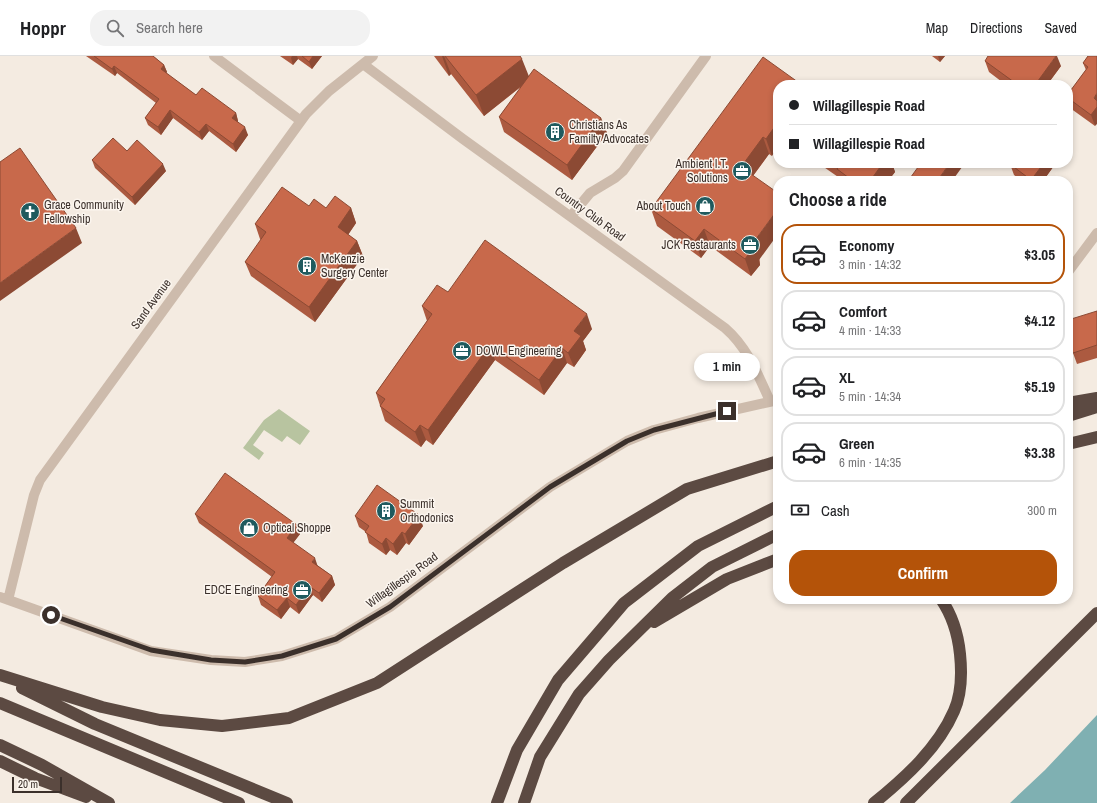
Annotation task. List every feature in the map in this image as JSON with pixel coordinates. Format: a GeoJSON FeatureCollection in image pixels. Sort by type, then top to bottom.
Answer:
{"type":"FeatureCollection","features":[{"type":"Feature","properties":{"kind":"highway"},"geometry":{"type":"LineString","coordinates":[[1073,402],[1097,398]]}},
{"type":"Feature","properties":{"kind":"highway"},"geometry":{"type":"LineString","coordinates":[[1073,414],[1097,407]]}},
{"type":"Feature","properties":{"kind":"highway"},"geometry":{"type":"LineString","coordinates":[[1073,443],[1097,437]]}},
{"type":"Feature","properties":{"kind":"highway"},"geometry":{"type":"LineString","coordinates":[[0,676],[102,707],[160,720],[222,726],[289,718],[377,683],[563,563],[687,489],[773,463]]}},
{"type":"Feature","properties":{"kind":"highway"},"geometry":{"type":"LineString","coordinates":[[497,803],[516,750],[558,680],[624,603],[698,546],[773,508]]}},
{"type":"Feature","properties":{"kind":"highway"},"geometry":{"type":"LineString","coordinates":[[524,803],[540,757],[579,694],[609,660],[672,598],[712,567],[773,536]]}},
{"type":"Feature","properties":{"kind":"highway"},"geometry":{"type":"LineString","coordinates":[[639,630],[727,579],[773,561]]}},
{"type":"Feature","properties":{"kind":"highway"},"geometry":{"type":"LineString","coordinates":[[874,803],[898,784],[936,741],[955,710],[962,674],[958,635],[943,604]]}},
{"type":"Feature","properties":{"kind":"highway"},"geometry":{"type":"LineString","coordinates":[[906,803],[1097,613]]}},
{"type":"Feature","properties":{"kind":"highway"},"geometry":{"type":"LineString","coordinates":[[0,676],[95,724],[287,803]]}},
{"type":"Feature","properties":{"kind":"highway"},"geometry":{"type":"LineString","coordinates":[[0,703],[239,803]]}},
{"type":"Feature","properties":{"kind":"highway"},"geometry":{"type":"LineString","coordinates":[[0,745],[42,765],[109,803]]}},
{"type":"Feature","properties":{"kind":"highway"},"geometry":{"type":"LineString","coordinates":[[0,761],[35,778],[102,803]]}},
{"type":"Feature","properties":{"kind":"street"},"geometry":{"type":"LineString","coordinates":[[214,56],[301,121]]}},
{"type":"Feature","properties":{"kind":"street","name":"Sand Avenue"},"geometry":{"type":"LineString","coordinates":[[4,598],[34,495],[40,480],[301,121],[329,91],[373,56]]}},
{"type":"Feature","properties":{"kind":"street"},"geometry":{"type":"LineString","coordinates":[[571,216],[590,193],[615,178],[623,171],[706,56]]}},
{"type":"Feature","properties":{"kind":"street","name":"Country Club Road"},"geometry":{"type":"LineString","coordinates":[[363,64],[733,334],[750,357],[773,399]]}},
{"type":"Feature","properties":{"kind":"street"},"geometry":{"type":"LineString","coordinates":[[1073,265],[1097,233]]}},
{"type":"Feature","properties":{"kind":"street","name":"Willagillespie Road"},"geometry":{"type":"LineString","coordinates":[[4,598],[151,650],[211,660],[245,662],[282,656],[336,639],[390,607],[550,487],[627,441],[668,426],[773,401]]}},
{"type":"Feature","properties":{"kind":"green space"},"geometry":{"type":"Polygon","coordinates":[[[279,409],[310,431],[300,445],[287,436],[282,442],[264,430],[253,445],[264,453],[259,460],[243,448],[264,420],[279,409]]]}},
{"type":"Feature","properties":{"kind":"water"},"geometry":{"type":"Polygon","coordinates":[[[1097,715],[1097,803],[1010,803],[1045,770],[1097,715]]]}},
{"type":"Feature","properties":{"kind":"building"},"geometry":{"type":"Polygon","coordinates":[[[94,56],[153,56],[164,65],[161,69],[196,95],[202,88],[236,113],[232,118],[245,127],[233,144],[206,124],[199,132],[170,110],[158,127],[145,118],[159,99],[114,66],[112,69],[94,56]]]}},
{"type":"Feature","properties":{"kind":"building"},"geometry":{"type":"Polygon","coordinates":[[[302,56],[313,56],[309,62],[302,56]]]}},
{"type":"Feature","properties":{"kind":"building"},"geometry":{"type":"Polygon","coordinates":[[[445,56],[520,56],[522,59],[476,95],[445,56]]]}},
{"type":"Feature","properties":{"kind":"building"},"geometry":{"type":"Polygon","coordinates":[[[988,56],[1056,56],[1039,80],[1011,80],[985,61],[988,56]]]}},
{"type":"Feature","properties":{"kind":"building"},"geometry":{"type":"Polygon","coordinates":[[[1088,56],[1097,56],[1097,93],[1094,98],[1097,101],[1097,107],[1091,115],[1073,102],[1073,87],[1088,67],[1083,63],[1088,56]]]}},
{"type":"Feature","properties":{"kind":"building"},"geometry":{"type":"Polygon","coordinates":[[[763,57],[795,80],[773,80],[773,129],[766,139],[763,137],[741,167],[773,189],[773,216],[753,243],[753,248],[745,259],[704,229],[695,241],[651,209],[763,57]]]}},
{"type":"Feature","properties":{"kind":"building","name":"Christians As Familty Advocates"},"geometry":{"type":"Polygon","coordinates":[[[534,69],[601,118],[567,165],[499,117],[534,69]]]}},
{"type":"Feature","properties":{"kind":"building"},"geometry":{"type":"Polygon","coordinates":[[[113,138],[127,151],[137,140],[163,164],[132,197],[92,160],[113,138]]]}},
{"type":"Feature","properties":{"kind":"building","name":"Grace Community Fellowship"},"geometry":{"type":"Polygon","coordinates":[[[20,148],[76,228],[0,283],[0,162],[20,148]]]}},
{"type":"Feature","properties":{"kind":"building"},"geometry":{"type":"Polygon","coordinates":[[[879,168],[874,176],[846,176],[837,169],[879,168]]]}},
{"type":"Feature","properties":{"kind":"building"},"geometry":{"type":"Polygon","coordinates":[[[917,168],[946,168],[941,176],[912,176],[917,168]]]}},
{"type":"Feature","properties":{"kind":"building"},"geometry":{"type":"Polygon","coordinates":[[[1015,168],[1040,168],[1034,176],[1026,176],[1015,168]]]}},
{"type":"Feature","properties":{"kind":"building","name":"McKenzie Surgery Center"},"geometry":{"type":"Polygon","coordinates":[[[282,187],[309,206],[314,199],[326,208],[335,196],[351,208],[338,227],[357,241],[309,307],[245,262],[266,232],[255,224],[282,187]]]}},
{"type":"Feature","properties":{"kind":"building","name":"DOWL Engineering"},"geometry":{"type":"Polygon","coordinates":[[[485,240],[587,314],[574,331],[581,336],[568,353],[562,348],[539,380],[490,345],[428,430],[420,425],[415,432],[380,406],[385,399],[376,393],[432,314],[422,306],[437,285],[448,292],[485,240]]]}},
{"type":"Feature","properties":{"kind":"building"},"geometry":{"type":"Polygon","coordinates":[[[1097,311],[1097,345],[1073,353],[1073,318],[1097,311]]]}},
{"type":"Feature","properties":{"kind":"building"},"geometry":{"type":"Polygon","coordinates":[[[225,473],[297,525],[287,538],[315,558],[312,562],[332,576],[319,593],[309,586],[296,605],[287,598],[277,610],[258,596],[275,572],[195,514],[225,473]]]}},
{"type":"Feature","properties":{"kind":"building","name":"Summit Orthodonics"},"geometry":{"type":"Polygon","coordinates":[[[377,485],[419,515],[405,534],[402,532],[393,544],[386,538],[382,544],[365,532],[369,526],[355,516],[377,485]]]}},
{"type":"Feature","properties":{"kind":"place","name":"Christians As Familty Advocates"},"geometry":{"type":"Point","coordinates":[555,132]}},
{"type":"Feature","properties":{"kind":"place","name":"Ambient I.T. Solutions"},"geometry":{"type":"Point","coordinates":[742,171]}},
{"type":"Feature","properties":{"kind":"place","name":"About Touch"},"geometry":{"type":"Point","coordinates":[705,206]}},
{"type":"Feature","properties":{"kind":"place","name":"Grace Community Fellowship"},"geometry":{"type":"Point","coordinates":[30,212]}},
{"type":"Feature","properties":{"kind":"place","name":"JCK Restaurants"},"geometry":{"type":"Point","coordinates":[750,245]}},
{"type":"Feature","properties":{"kind":"place","name":"McKenzie Surgery Center"},"geometry":{"type":"Point","coordinates":[307,266]}},
{"type":"Feature","properties":{"kind":"place","name":"DOWL Engineering"},"geometry":{"type":"Point","coordinates":[462,351]}},
{"type":"Feature","properties":{"kind":"place","name":"Summit Orthodonics"},"geometry":{"type":"Point","coordinates":[386,511]}},
{"type":"Feature","properties":{"kind":"place","name":"Optical Shoppe"},"geometry":{"type":"Point","coordinates":[249,528]}},
{"type":"Feature","properties":{"kind":"place","name":"EDCE Engineering"},"geometry":{"type":"Point","coordinates":[302,590]}},
{"type":"Feature","properties":{"kind":"route"},"geometry":{"type":"LineString","coordinates":[[51,615],[151,650],[211,660],[245,662],[282,656],[336,639],[390,607],[550,487],[589,462],[627,441],[654,430],[727,411]]}}]}
